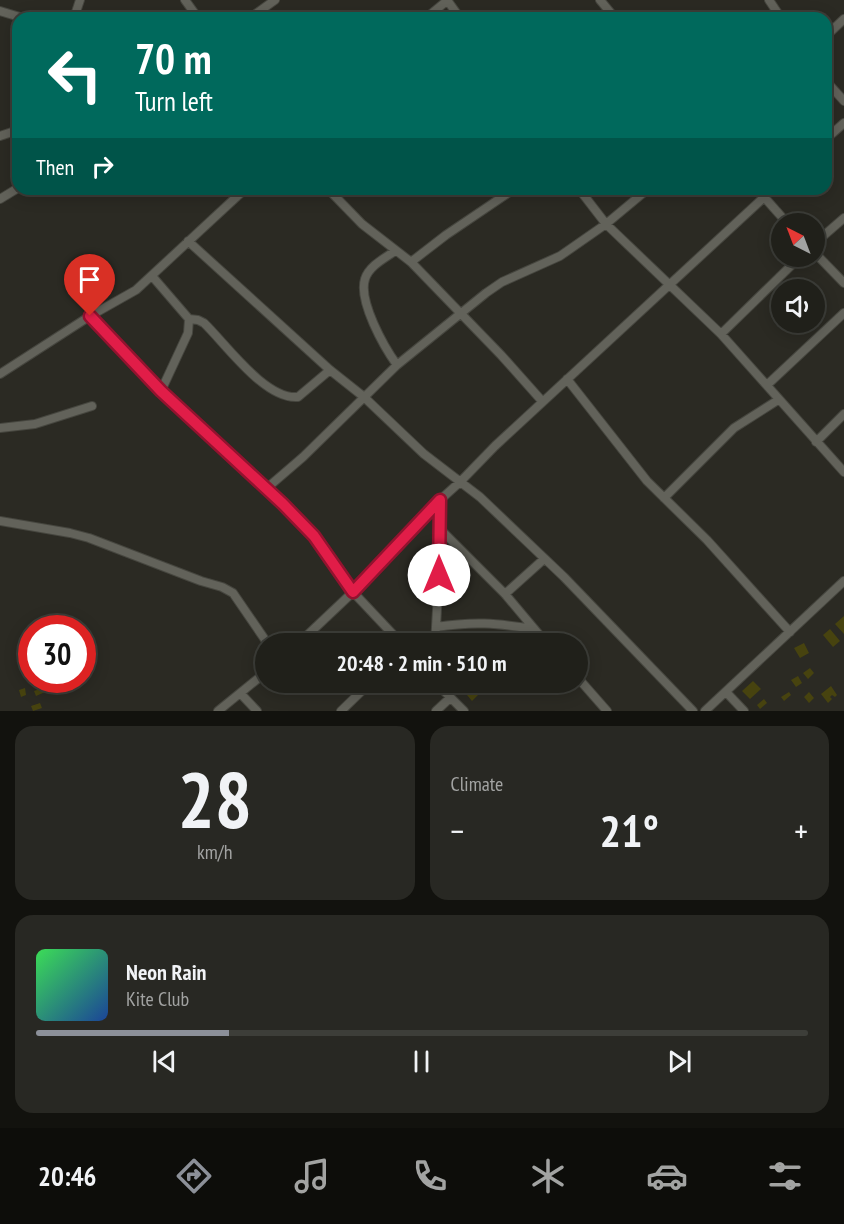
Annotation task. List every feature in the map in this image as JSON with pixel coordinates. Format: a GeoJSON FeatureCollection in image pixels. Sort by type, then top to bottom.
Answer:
{"type":"FeatureCollection","features":[{"type":"Feature","properties":{"kind":"street"},"geometry":{"type":"LineString","coordinates":[[258,12],[275,0]]}},
{"type":"Feature","properties":{"kind":"street"},"geometry":{"type":"LineString","coordinates":[[433,12],[447,0]]}},
{"type":"Feature","properties":{"kind":"street"},"geometry":{"type":"LineString","coordinates":[[600,0],[610,12]]}},
{"type":"Feature","properties":{"kind":"street"},"geometry":{"type":"LineString","coordinates":[[832,30],[844,19]]}},
{"type":"Feature","properties":{"kind":"street"},"geometry":{"type":"LineString","coordinates":[[832,88],[844,101]]}},
{"type":"Feature","properties":{"kind":"street"},"geometry":{"type":"LineString","coordinates":[[832,134],[844,123]]}},
{"type":"Feature","properties":{"kind":"street"},"geometry":{"type":"LineString","coordinates":[[0,374],[90,316],[136,290],[238,195]]}},
{"type":"Feature","properties":{"kind":"street"},"geometry":{"type":"LineString","coordinates":[[334,195],[362,224],[411,262],[542,401]]}},
{"type":"Feature","properties":{"kind":"street"},"geometry":{"type":"LineString","coordinates":[[411,262],[505,195]]}},
{"type":"Feature","properties":{"kind":"street"},"geometry":{"type":"LineString","coordinates":[[584,195],[606,224],[721,334],[844,472]]}},
{"type":"Feature","properties":{"kind":"street"},"geometry":{"type":"LineString","coordinates":[[267,488],[303,457],[397,365],[502,282],[560,256],[606,224],[641,195]]}},
{"type":"Feature","properties":{"kind":"street"},"geometry":{"type":"LineString","coordinates":[[762,195],[778,213]]}},
{"type":"Feature","properties":{"kind":"street"},"geometry":{"type":"LineString","coordinates":[[310,633],[353,592],[495,446],[767,195]]}},
{"type":"Feature","properties":{"kind":"street"},"geometry":{"type":"LineString","coordinates":[[825,234],[844,218]]}},
{"type":"Feature","properties":{"kind":"street"},"geometry":{"type":"LineString","coordinates":[[188,241],[330,370],[364,397],[424,454],[480,497],[564,577],[693,711]]}},
{"type":"Feature","properties":{"kind":"street"},"geometry":{"type":"LineString","coordinates":[[395,251],[372,268],[365,277],[364,287],[374,324],[383,345],[397,365]]}},
{"type":"Feature","properties":{"kind":"street"},"geometry":{"type":"LineString","coordinates":[[825,263],[844,283]]}},
{"type":"Feature","properties":{"kind":"street"},"geometry":{"type":"LineString","coordinates":[[721,334],[790,267]]}},
{"type":"Feature","properties":{"kind":"street"},"geometry":{"type":"LineString","coordinates":[[152,276],[176,301],[189,319],[188,333],[161,391]]}},
{"type":"Feature","properties":{"kind":"street"},"geometry":{"type":"LineString","coordinates":[[766,385],[844,313]]}},
{"type":"Feature","properties":{"kind":"street"},"geometry":{"type":"LineString","coordinates":[[90,316],[161,391],[267,488],[314,536],[353,592],[392,633]]}},
{"type":"Feature","properties":{"kind":"street"},"geometry":{"type":"LineString","coordinates":[[189,319],[204,323],[259,378],[284,395],[298,397],[330,370]]}},
{"type":"Feature","properties":{"kind":"street"},"geometry":{"type":"LineString","coordinates":[[567,379],[647,481],[707,540],[790,632]]}},
{"type":"Feature","properties":{"kind":"street"},"geometry":{"type":"LineString","coordinates":[[664,498],[734,428],[778,400]]}},
{"type":"Feature","properties":{"kind":"street"},"geometry":{"type":"LineString","coordinates":[[0,428],[56,419],[92,406]]}},
{"type":"Feature","properties":{"kind":"street"},"geometry":{"type":"LineString","coordinates":[[816,442],[844,414]]}},
{"type":"Feature","properties":{"kind":"street"},"geometry":{"type":"LineString","coordinates":[[436,633],[440,500]]}},
{"type":"Feature","properties":{"kind":"street"},"geometry":{"type":"LineString","coordinates":[[0,521],[89,538],[195,579],[228,589],[260,633]]}},
{"type":"Feature","properties":{"kind":"street"},"geometry":{"type":"LineString","coordinates":[[439,528],[505,594],[537,633]]}},
{"type":"Feature","properties":{"kind":"street"},"geometry":{"type":"LineString","coordinates":[[505,594],[544,559]]}},
{"type":"Feature","properties":{"kind":"street"},"geometry":{"type":"LineString","coordinates":[[705,711],[844,583]]}},
{"type":"Feature","properties":{"kind":"street"},"geometry":{"type":"LineString","coordinates":[[436,627],[485,622],[534,629]]}},
{"type":"Feature","properties":{"kind":"street"},"geometry":{"type":"LineString","coordinates":[[218,711],[255,682]]}},
{"type":"Feature","properties":{"kind":"street"},"geometry":{"type":"LineString","coordinates":[[588,689],[607,711]]}},
{"type":"Feature","properties":{"kind":"street"},"geometry":{"type":"LineString","coordinates":[[726,692],[744,711]]}},
{"type":"Feature","properties":{"kind":"street"},"geometry":{"type":"LineString","coordinates":[[341,711],[360,693]]}},
{"type":"Feature","properties":{"kind":"street"},"geometry":{"type":"LineString","coordinates":[[445,693],[464,711]]}},
{"type":"Feature","properties":{"kind":"street"},"geometry":{"type":"LineString","coordinates":[[241,694],[257,711]]}},
{"type":"Feature","properties":{"kind":"street"},"geometry":{"type":"LineString","coordinates":[[436,711],[450,698]]}},
{"type":"Feature","properties":{"kind":"building"},"geometry":{"type":"Polygon","coordinates":[[[844,616],[844,634],[835,624],[844,616]]]}},
{"type":"Feature","properties":{"kind":"building"},"geometry":{"type":"Polygon","coordinates":[[[830,629],[840,641],[833,647],[823,635],[830,629]]]}},
{"type":"Feature","properties":{"kind":"building"},"geometry":{"type":"Polygon","coordinates":[[[804,643],[809,653],[800,658],[794,648],[804,643]]]}},
{"type":"Feature","properties":{"kind":"building"},"geometry":{"type":"Polygon","coordinates":[[[810,668],[814,673],[808,679],[803,673],[810,668]]]}},
{"type":"Feature","properties":{"kind":"building"},"geometry":{"type":"Polygon","coordinates":[[[798,676],[802,683],[796,687],[791,680],[798,676]]]}},
{"type":"Feature","properties":{"kind":"building"},"geometry":{"type":"Polygon","coordinates":[[[753,681],[761,689],[750,699],[742,691],[753,681]]]}},
{"type":"Feature","properties":{"kind":"building"},"geometry":{"type":"Polygon","coordinates":[[[831,686],[837,695],[835,697],[832,695],[828,703],[821,694],[831,686]]]}},
{"type":"Feature","properties":{"kind":"building"},"geometry":{"type":"Polygon","coordinates":[[[789,692],[791,695],[784,701],[781,697],[789,692]]]}},
{"type":"Feature","properties":{"kind":"building"},"geometry":{"type":"Polygon","coordinates":[[[809,692],[814,698],[809,703],[804,697],[809,692]]]}},
{"type":"Feature","properties":{"kind":"building"},"geometry":{"type":"Polygon","coordinates":[[[469,693],[480,693],[472,701],[467,695],[469,693]]]}},
{"type":"Feature","properties":{"kind":"building"},"geometry":{"type":"Polygon","coordinates":[[[764,699],[767,703],[760,709],[757,705],[764,699]]]}},
{"type":"Feature","properties":{"kind":"building"},"geometry":{"type":"Polygon","coordinates":[[[40,703],[42,708],[33,711],[31,706],[40,703]]]}},
{"type":"Feature","properties":{"kind":"route"},"geometry":{"type":"LineString","coordinates":[[90,316],[161,391],[267,488],[314,536],[353,592],[440,500],[439,575]]}}]}
